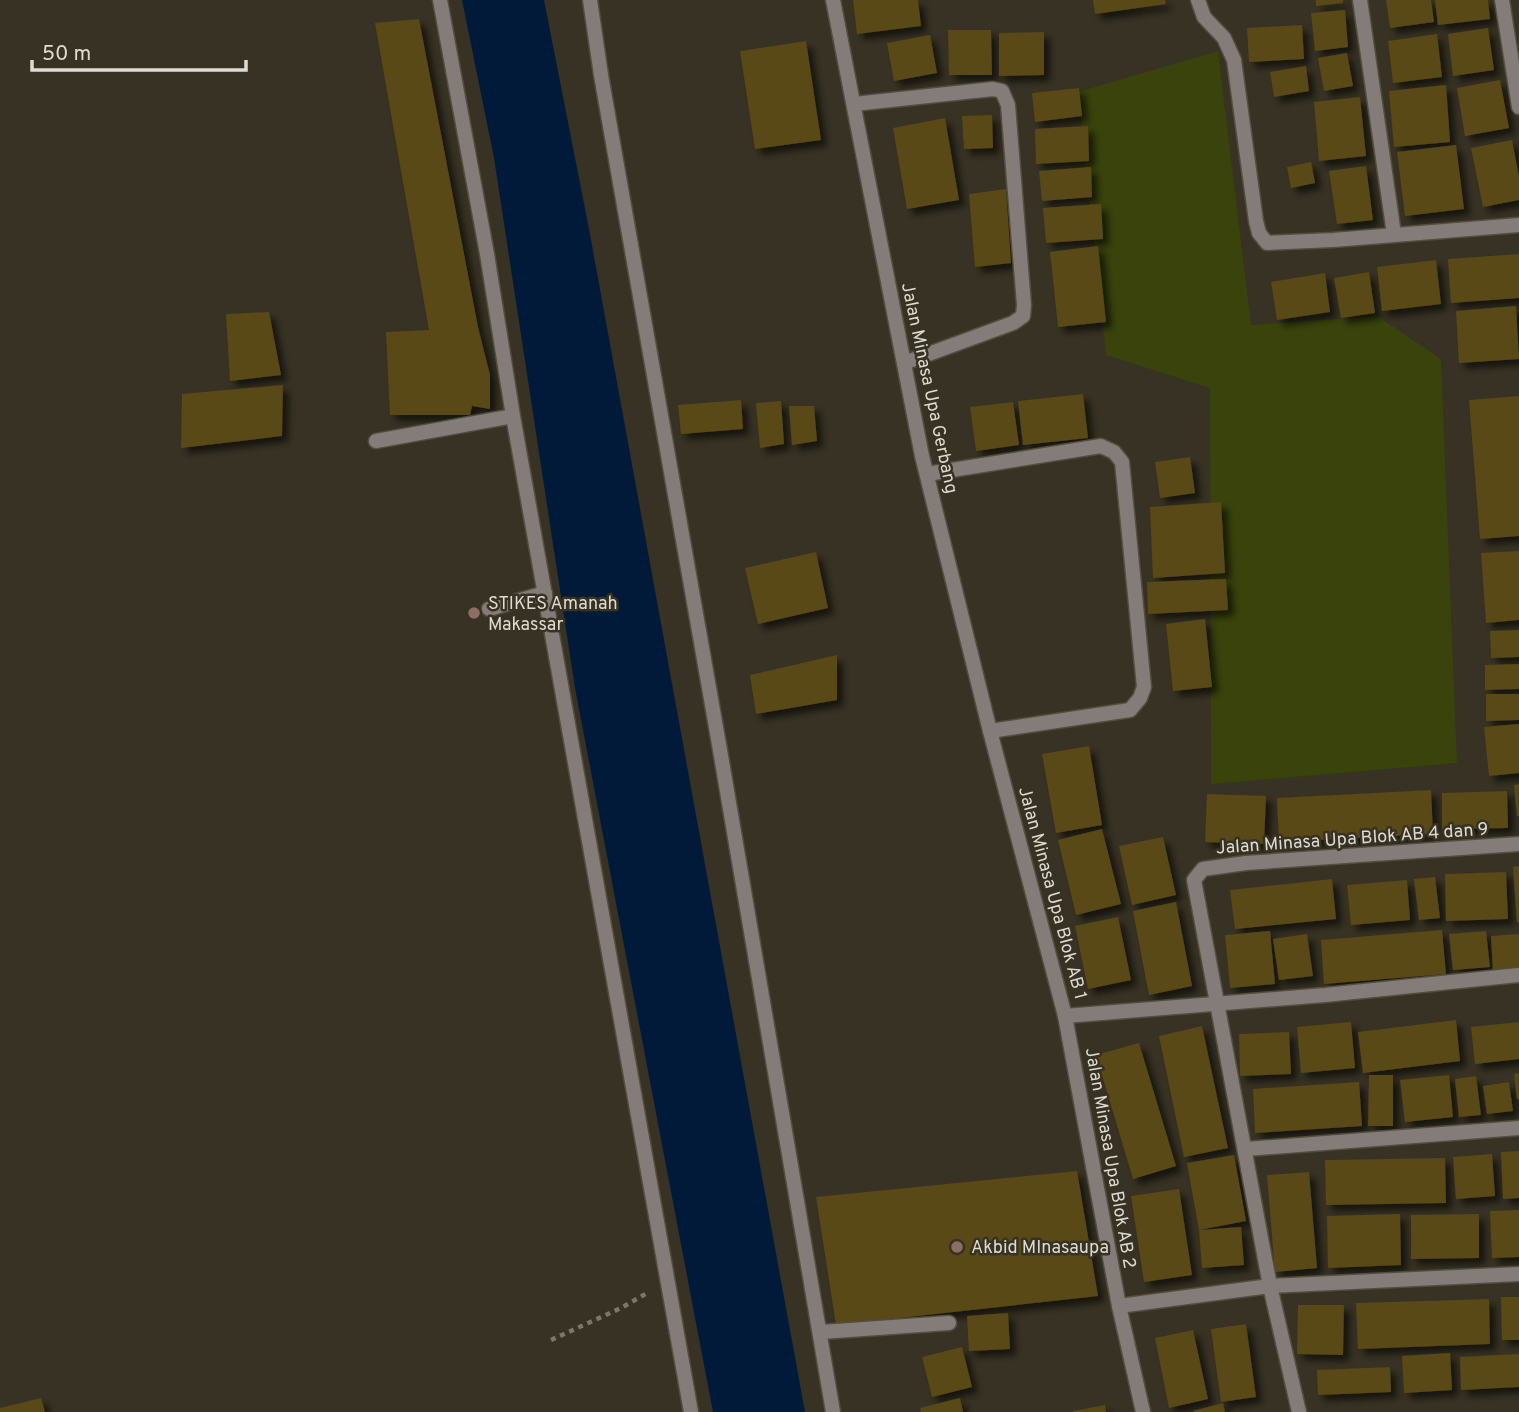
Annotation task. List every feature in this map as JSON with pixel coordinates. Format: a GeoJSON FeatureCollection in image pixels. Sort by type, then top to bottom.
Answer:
{"type":"FeatureCollection","features":[{"type":"Feature","properties":{"kind":"street"},"geometry":{"type":"LineString","coordinates":[[440,0],[691,1412]]}},
{"type":"Feature","properties":{"kind":"street"},"geometry":{"type":"LineString","coordinates":[[590,0],[833,1412]]}},
{"type":"Feature","properties":{"kind":"street","name":"Jalan Minasa Upa Gerbang"},"geometry":{"type":"LineString","coordinates":[[833,0],[927,474],[1003,781]]}},
{"type":"Feature","properties":{"kind":"street"},"geometry":{"type":"LineString","coordinates":[[1360,0],[1394,234]]}},
{"type":"Feature","properties":{"kind":"street"},"geometry":{"type":"LineString","coordinates":[[1502,0],[1519,107]]}},
{"type":"Feature","properties":{"kind":"street"},"geometry":{"type":"LineString","coordinates":[[1200,6],[1207,21],[1224,38],[1234,60],[1256,221],[1262,239],[1267,243],[1519,225]]}},
{"type":"Feature","properties":{"kind":"street"},"geometry":{"type":"LineString","coordinates":[[854,104],[993,89],[1002,91],[1008,105],[1023,316],[1013,323],[904,363]]}},
{"type":"Feature","properties":{"kind":"street"},"geometry":{"type":"LineString","coordinates":[[376,441],[513,416]]}},
{"type":"Feature","properties":{"kind":"street"},"geometry":{"type":"LineString","coordinates":[[927,474],[1101,446],[1114,452],[1122,461],[1144,687],[1140,698],[1130,710],[990,731]]}},
{"type":"Feature","properties":{"kind":"street"},"geometry":{"type":"LineString","coordinates":[[489,609],[545,593]]}},
{"type":"Feature","properties":{"kind":"street","name":"Jalan Minasa Upa Blok AB 1"},"geometry":{"type":"LineString","coordinates":[[1003,781],[1065,1016]]}},
{"type":"Feature","properties":{"kind":"street","name":"Jalan Minasa Upa Blok AB 4 dan 9"},"geometry":{"type":"LineString","coordinates":[[1218,1004],[1194,880],[1203,869],[1246,863],[1519,844]]}},
{"type":"Feature","properties":{"kind":"street"},"geometry":{"type":"LineString","coordinates":[[1065,1016],[1519,975]]}},
{"type":"Feature","properties":{"kind":"street"},"geometry":{"type":"LineString","coordinates":[[1218,1004],[1270,1286],[1299,1412]]}},
{"type":"Feature","properties":{"kind":"street","name":"Jalan Minasa Upa Blok AB 2"},"geometry":{"type":"LineString","coordinates":[[1065,1016],[1119,1306],[1143,1412]]}},
{"type":"Feature","properties":{"kind":"street"},"geometry":{"type":"LineString","coordinates":[[1246,1149],[1519,1128]]}},
{"type":"Feature","properties":{"kind":"street"},"geometry":{"type":"LineString","coordinates":[[1119,1306],[1270,1286],[1519,1274]]}},
{"type":"Feature","properties":{"kind":"street"},"geometry":{"type":"LineString","coordinates":[[821,1332],[949,1323]]}},
{"type":"Feature","properties":{"kind":"path"},"geometry":{"type":"LineString","coordinates":[[551,1340],[621,1308],[668,1281]]}},
{"type":"Feature","properties":{"kind":"green space"},"geometry":{"type":"Polygon","coordinates":[[[1218,51],[1251,325],[1377,316],[1441,359],[1457,763],[1211,784],[1210,388],[1106,355],[1078,92],[1218,51]]]}},
{"type":"Feature","properties":{"kind":"water"},"geometry":{"type":"Polygon","coordinates":[[[462,0],[544,0],[589,229],[805,1412],[713,1412],[575,688],[494,158],[462,0]]]}},
{"type":"Feature","properties":{"kind":"building"},"geometry":{"type":"Polygon","coordinates":[[[853,0],[918,0],[921,26],[857,34],[853,0]]]}},
{"type":"Feature","properties":{"kind":"building"},"geometry":{"type":"Polygon","coordinates":[[[1093,0],[1165,0],[1166,4],[1095,14],[1093,0]]]}},
{"type":"Feature","properties":{"kind":"building"},"geometry":{"type":"Polygon","coordinates":[[[1316,0],[1343,0],[1343,3],[1316,6],[1316,0]]]}},
{"type":"Feature","properties":{"kind":"building"},"geometry":{"type":"Polygon","coordinates":[[[1386,0],[1431,0],[1434,22],[1390,28],[1386,0]]]}},
{"type":"Feature","properties":{"kind":"building"},"geometry":{"type":"Polygon","coordinates":[[[1435,0],[1488,0],[1490,19],[1438,25],[1435,0]]]}},
{"type":"Feature","properties":{"kind":"building"},"geometry":{"type":"Polygon","coordinates":[[[1345,10],[1348,47],[1315,51],[1311,13],[1345,10]]]}},
{"type":"Feature","properties":{"kind":"building"},"geometry":{"type":"Polygon","coordinates":[[[419,19],[478,327],[490,375],[490,409],[472,406],[470,415],[390,415],[386,332],[429,330],[375,23],[419,19]]]}},
{"type":"Feature","properties":{"kind":"building"},"geometry":{"type":"Polygon","coordinates":[[[1302,25],[1304,59],[1249,62],[1247,28],[1302,25]]]}},
{"type":"Feature","properties":{"kind":"building"},"geometry":{"type":"Polygon","coordinates":[[[1488,28],[1494,70],[1453,76],[1448,34],[1488,28]]]}},
{"type":"Feature","properties":{"kind":"building"},"geometry":{"type":"Polygon","coordinates":[[[948,30],[991,30],[992,75],[949,75],[948,30]]]}},
{"type":"Feature","properties":{"kind":"building"},"geometry":{"type":"Polygon","coordinates":[[[1044,32],[1044,75],[999,76],[999,33],[1044,32]]]}},
{"type":"Feature","properties":{"kind":"building"},"geometry":{"type":"Polygon","coordinates":[[[1437,34],[1442,77],[1393,83],[1388,41],[1437,34]]]}},
{"type":"Feature","properties":{"kind":"building"},"geometry":{"type":"Polygon","coordinates":[[[930,35],[937,73],[894,81],[887,43],[930,35]]]}},
{"type":"Feature","properties":{"kind":"building"},"geometry":{"type":"Polygon","coordinates":[[[806,41],[821,140],[755,149],[740,51],[806,41]]]}},
{"type":"Feature","properties":{"kind":"building"},"geometry":{"type":"Polygon","coordinates":[[[1347,53],[1353,86],[1324,91],[1318,58],[1347,53]]]}},
{"type":"Feature","properties":{"kind":"building"},"geometry":{"type":"Polygon","coordinates":[[[1306,66],[1309,91],[1274,97],[1270,72],[1306,66]]]}},
{"type":"Feature","properties":{"kind":"building"},"geometry":{"type":"Polygon","coordinates":[[[1500,80],[1509,128],[1465,136],[1457,88],[1500,80]]]}},
{"type":"Feature","properties":{"kind":"building"},"geometry":{"type":"Polygon","coordinates":[[[1446,85],[1450,142],[1394,147],[1389,91],[1446,85]]]}},
{"type":"Feature","properties":{"kind":"building"},"geometry":{"type":"Polygon","coordinates":[[[1079,88],[1082,116],[1035,122],[1032,93],[1079,88]]]}},
{"type":"Feature","properties":{"kind":"building"},"geometry":{"type":"Polygon","coordinates":[[[1360,97],[1366,156],[1319,161],[1314,102],[1360,97]]]}},
{"type":"Feature","properties":{"kind":"building"},"geometry":{"type":"Polygon","coordinates":[[[992,115],[993,148],[964,149],[962,116],[992,115]]]}},
{"type":"Feature","properties":{"kind":"building"},"geometry":{"type":"Polygon","coordinates":[[[945,118],[959,200],[907,209],[893,128],[945,118]]]}},
{"type":"Feature","properties":{"kind":"building"},"geometry":{"type":"Polygon","coordinates":[[[1088,126],[1089,161],[1036,164],[1035,129],[1088,126]]]}},
{"type":"Feature","properties":{"kind":"building"},"geometry":{"type":"Polygon","coordinates":[[[1512,140],[1519,177],[1519,200],[1483,207],[1471,148],[1512,140]]]}},
{"type":"Feature","properties":{"kind":"building"},"geometry":{"type":"Polygon","coordinates":[[[1456,145],[1464,209],[1405,216],[1397,152],[1456,145]]]}},
{"type":"Feature","properties":{"kind":"building"},"geometry":{"type":"Polygon","coordinates":[[[1311,162],[1315,183],[1291,188],[1287,167],[1311,162]]]}},
{"type":"Feature","properties":{"kind":"building"},"geometry":{"type":"Polygon","coordinates":[[[1366,166],[1373,220],[1337,224],[1329,171],[1366,166]]]}},
{"type":"Feature","properties":{"kind":"building"},"geometry":{"type":"Polygon","coordinates":[[[1091,167],[1092,197],[1042,201],[1039,171],[1091,167]]]}},
{"type":"Feature","properties":{"kind":"building"},"geometry":{"type":"Polygon","coordinates":[[[1006,189],[1011,263],[975,267],[969,194],[1006,189]]]}},
{"type":"Feature","properties":{"kind":"building"},"geometry":{"type":"Polygon","coordinates":[[[1101,204],[1103,239],[1046,243],[1043,208],[1101,204]]]}},
{"type":"Feature","properties":{"kind":"building"},"geometry":{"type":"Polygon","coordinates":[[[1098,246],[1106,322],[1058,327],[1050,252],[1098,246]]]}},
{"type":"Feature","properties":{"kind":"building"},"geometry":{"type":"Polygon","coordinates":[[[1519,254],[1519,298],[1451,303],[1448,259],[1519,254]]]}},
{"type":"Feature","properties":{"kind":"building"},"geometry":{"type":"Polygon","coordinates":[[[1436,260],[1441,304],[1382,311],[1377,267],[1436,260]]]}},
{"type":"Feature","properties":{"kind":"building"},"geometry":{"type":"Polygon","coordinates":[[[1369,272],[1375,313],[1341,318],[1334,278],[1369,272]]]}},
{"type":"Feature","properties":{"kind":"building"},"geometry":{"type":"Polygon","coordinates":[[[1325,273],[1330,312],[1277,320],[1271,282],[1325,273]]]}},
{"type":"Feature","properties":{"kind":"building"},"geometry":{"type":"Polygon","coordinates":[[[1516,306],[1519,359],[1459,363],[1456,311],[1516,306]]]}},
{"type":"Feature","properties":{"kind":"building"},"geometry":{"type":"Polygon","coordinates":[[[269,312],[281,375],[230,381],[226,314],[269,312]]]}},
{"type":"Feature","properties":{"kind":"building"},"geometry":{"type":"Polygon","coordinates":[[[283,385],[282,436],[181,448],[182,394],[283,385]]]}},
{"type":"Feature","properties":{"kind":"building"},"geometry":{"type":"Polygon","coordinates":[[[1083,394],[1088,438],[1023,445],[1018,401],[1083,394]]]}},
{"type":"Feature","properties":{"kind":"building"},"geometry":{"type":"Polygon","coordinates":[[[1519,396],[1519,536],[1480,539],[1469,400],[1519,396]]]}},
{"type":"Feature","properties":{"kind":"building"},"geometry":{"type":"Polygon","coordinates":[[[741,400],[743,429],[681,434],[678,405],[741,400]]]}},
{"type":"Feature","properties":{"kind":"building"},"geometry":{"type":"Polygon","coordinates":[[[781,401],[784,444],[760,448],[756,403],[781,401]]]}},
{"type":"Feature","properties":{"kind":"building"},"geometry":{"type":"Polygon","coordinates":[[[1013,402],[1019,445],[976,451],[970,407],[1013,402]]]}},
{"type":"Feature","properties":{"kind":"building"},"geometry":{"type":"Polygon","coordinates":[[[789,406],[814,406],[817,441],[792,445],[789,406]]]}},
{"type":"Feature","properties":{"kind":"building"},"geometry":{"type":"Polygon","coordinates":[[[1190,457],[1195,493],[1160,498],[1155,462],[1190,457]]]}},
{"type":"Feature","properties":{"kind":"building"},"geometry":{"type":"Polygon","coordinates":[[[1221,502],[1225,573],[1153,578],[1150,507],[1221,502]]]}},
{"type":"Feature","properties":{"kind":"building"},"geometry":{"type":"Polygon","coordinates":[[[1519,551],[1519,620],[1486,623],[1481,553],[1519,551]]]}},
{"type":"Feature","properties":{"kind":"building"},"geometry":{"type":"Polygon","coordinates":[[[816,552],[828,608],[758,624],[745,568],[816,552]]]}},
{"type":"Feature","properties":{"kind":"building"},"geometry":{"type":"Polygon","coordinates":[[[1226,579],[1228,610],[1148,614],[1147,582],[1226,579]]]}},
{"type":"Feature","properties":{"kind":"building"},"geometry":{"type":"Polygon","coordinates":[[[1205,619],[1212,687],[1173,691],[1166,624],[1205,619]]]}},
{"type":"Feature","properties":{"kind":"building"},"geometry":{"type":"Polygon","coordinates":[[[1519,630],[1519,657],[1491,658],[1490,631],[1519,630]]]}},
{"type":"Feature","properties":{"kind":"building"},"geometry":{"type":"Polygon","coordinates":[[[837,655],[837,700],[756,714],[750,675],[837,655]]]}},
{"type":"Feature","properties":{"kind":"building"},"geometry":{"type":"Polygon","coordinates":[[[1519,664],[1519,689],[1485,690],[1485,665],[1519,664]]]}},
{"type":"Feature","properties":{"kind":"building"},"geometry":{"type":"Polygon","coordinates":[[[1486,694],[1519,694],[1519,720],[1486,721],[1486,694]]]}},
{"type":"Feature","properties":{"kind":"building"},"geometry":{"type":"Polygon","coordinates":[[[1519,724],[1519,773],[1489,776],[1484,727],[1519,724]]]}},
{"type":"Feature","properties":{"kind":"building"},"geometry":{"type":"Polygon","coordinates":[[[1089,746],[1102,825],[1056,833],[1042,754],[1089,746]]]}},
{"type":"Feature","properties":{"kind":"building"},"geometry":{"type":"Polygon","coordinates":[[[1519,784],[1519,816],[1517,816],[1514,785],[1519,784]]]}},
{"type":"Feature","properties":{"kind":"building"},"geometry":{"type":"Polygon","coordinates":[[[1431,790],[1433,834],[1279,842],[1277,798],[1431,790]]]}},
{"type":"Feature","properties":{"kind":"building"},"geometry":{"type":"Polygon","coordinates":[[[1507,791],[1508,828],[1442,829],[1442,793],[1507,791]]]}},
{"type":"Feature","properties":{"kind":"building"},"geometry":{"type":"Polygon","coordinates":[[[1207,794],[1266,796],[1264,844],[1205,842],[1207,794]]]}},
{"type":"Feature","properties":{"kind":"building"},"geometry":{"type":"Polygon","coordinates":[[[1102,829],[1121,904],[1076,915],[1058,840],[1102,829]]]}},
{"type":"Feature","properties":{"kind":"building"},"geometry":{"type":"Polygon","coordinates":[[[1163,837],[1176,895],[1132,905],[1119,846],[1163,837]]]}},
{"type":"Feature","properties":{"kind":"building"},"geometry":{"type":"Polygon","coordinates":[[[1519,866],[1519,922],[1517,922],[1513,867],[1519,866]]]}},
{"type":"Feature","properties":{"kind":"building"},"geometry":{"type":"Polygon","coordinates":[[[1506,872],[1508,919],[1446,921],[1445,874],[1506,872]]]}},
{"type":"Feature","properties":{"kind":"building"},"geometry":{"type":"Polygon","coordinates":[[[1435,877],[1440,918],[1419,920],[1414,879],[1435,877]]]}},
{"type":"Feature","properties":{"kind":"building"},"geometry":{"type":"Polygon","coordinates":[[[1332,879],[1336,919],[1235,929],[1230,890],[1332,879]]]}},
{"type":"Feature","properties":{"kind":"building"},"geometry":{"type":"Polygon","coordinates":[[[1407,880],[1410,920],[1351,925],[1347,885],[1407,880]]]}},
{"type":"Feature","properties":{"kind":"building"},"geometry":{"type":"Polygon","coordinates":[[[1176,902],[1192,986],[1149,995],[1133,911],[1176,902]]]}},
{"type":"Feature","properties":{"kind":"building"},"geometry":{"type":"Polygon","coordinates":[[[1118,917],[1131,980],[1088,989],[1075,926],[1118,917]]]}},
{"type":"Feature","properties":{"kind":"building"},"geometry":{"type":"Polygon","coordinates":[[[1442,930],[1446,974],[1324,984],[1321,940],[1442,930]]]}},
{"type":"Feature","properties":{"kind":"building"},"geometry":{"type":"Polygon","coordinates":[[[1270,931],[1275,984],[1230,988],[1225,935],[1270,931]]]}},
{"type":"Feature","properties":{"kind":"building"},"geometry":{"type":"Polygon","coordinates":[[[1486,931],[1490,967],[1453,970],[1449,934],[1486,931]]]}},
{"type":"Feature","properties":{"kind":"building"},"geometry":{"type":"Polygon","coordinates":[[[1307,934],[1313,976],[1279,980],[1273,939],[1307,934]]]}},
{"type":"Feature","properties":{"kind":"building"},"geometry":{"type":"Polygon","coordinates":[[[1519,934],[1519,971],[1493,972],[1491,936],[1519,934]]]}},
{"type":"Feature","properties":{"kind":"building"},"geometry":{"type":"Polygon","coordinates":[[[1456,1020],[1460,1061],[1363,1073],[1358,1032],[1456,1020]]]}},
{"type":"Feature","properties":{"kind":"building"},"geometry":{"type":"Polygon","coordinates":[[[1351,1022],[1355,1068],[1301,1073],[1297,1027],[1351,1022]]]}},
{"type":"Feature","properties":{"kind":"building"},"geometry":{"type":"Polygon","coordinates":[[[1519,1022],[1519,1059],[1475,1064],[1471,1027],[1519,1022]]]}},
{"type":"Feature","properties":{"kind":"building"},"geometry":{"type":"Polygon","coordinates":[[[1202,1026],[1228,1148],[1184,1157],[1159,1036],[1202,1026]]]}},
{"type":"Feature","properties":{"kind":"building"},"geometry":{"type":"Polygon","coordinates":[[[1289,1032],[1291,1074],[1240,1076],[1239,1034],[1289,1032]]]}},
{"type":"Feature","properties":{"kind":"building"},"geometry":{"type":"Polygon","coordinates":[[[1139,1043],[1176,1166],[1133,1179],[1096,1055],[1139,1043]]]}},
{"type":"Feature","properties":{"kind":"building"},"geometry":{"type":"Polygon","coordinates":[[[1519,1073],[1519,1099],[1517,1099],[1514,1074],[1519,1073]]]}},
{"type":"Feature","properties":{"kind":"building"},"geometry":{"type":"Polygon","coordinates":[[[1369,1075],[1393,1075],[1393,1126],[1368,1126],[1369,1075]]]}},
{"type":"Feature","properties":{"kind":"building"},"geometry":{"type":"Polygon","coordinates":[[[1449,1075],[1453,1117],[1405,1122],[1400,1080],[1449,1075]]]}},
{"type":"Feature","properties":{"kind":"building"},"geometry":{"type":"Polygon","coordinates":[[[1476,1076],[1481,1115],[1459,1117],[1455,1079],[1476,1076]]]}},
{"type":"Feature","properties":{"kind":"building"},"geometry":{"type":"Polygon","coordinates":[[[1359,1082],[1362,1126],[1255,1133],[1253,1089],[1359,1082]]]}},
{"type":"Feature","properties":{"kind":"building"},"geometry":{"type":"Polygon","coordinates":[[[1509,1082],[1513,1111],[1487,1114],[1483,1086],[1509,1082]]]}},
{"type":"Feature","properties":{"kind":"building"},"geometry":{"type":"Polygon","coordinates":[[[1519,1151],[1519,1198],[1503,1199],[1501,1152],[1519,1151]]]}},
{"type":"Feature","properties":{"kind":"building"},"geometry":{"type":"Polygon","coordinates":[[[1492,1154],[1495,1196],[1456,1199],[1453,1157],[1492,1154]]]}},
{"type":"Feature","properties":{"kind":"building"},"geometry":{"type":"Polygon","coordinates":[[[1234,1155],[1246,1221],[1199,1230],[1187,1163],[1234,1155]]]}},
{"type":"Feature","properties":{"kind":"building"},"geometry":{"type":"Polygon","coordinates":[[[1445,1158],[1446,1203],[1326,1205],[1325,1160],[1445,1158]]]}},
{"type":"Feature","properties":{"kind":"building","name":"Akbid MInasaupa"},"geometry":{"type":"Polygon","coordinates":[[[1077,1171],[1098,1296],[836,1325],[816,1197],[1077,1171]]]}},
{"type":"Feature","properties":{"kind":"building"},"geometry":{"type":"Polygon","coordinates":[[[1309,1172],[1317,1268],[1275,1272],[1267,1175],[1309,1172]]]}},
{"type":"Feature","properties":{"kind":"building"},"geometry":{"type":"Polygon","coordinates":[[[1179,1189],[1192,1275],[1144,1282],[1131,1196],[1179,1189]]]}},
{"type":"Feature","properties":{"kind":"building"},"geometry":{"type":"Polygon","coordinates":[[[1519,1210],[1519,1257],[1492,1258],[1490,1211],[1519,1210]]]}},
{"type":"Feature","properties":{"kind":"building"},"geometry":{"type":"Polygon","coordinates":[[[1400,1214],[1401,1265],[1328,1268],[1327,1216],[1400,1214]]]}},
{"type":"Feature","properties":{"kind":"building"},"geometry":{"type":"Polygon","coordinates":[[[1479,1214],[1479,1258],[1411,1259],[1411,1215],[1479,1214]]]}},
{"type":"Feature","properties":{"kind":"building"},"geometry":{"type":"Polygon","coordinates":[[[1241,1227],[1244,1265],[1202,1268],[1199,1230],[1241,1227]]]}},
{"type":"Feature","properties":{"kind":"building"},"geometry":{"type":"Polygon","coordinates":[[[1501,1297],[1519,1297],[1519,1340],[1502,1340],[1501,1297]]]}},
{"type":"Feature","properties":{"kind":"building"},"geometry":{"type":"Polygon","coordinates":[[[1489,1299],[1490,1344],[1358,1349],[1356,1303],[1489,1299]]]}},
{"type":"Feature","properties":{"kind":"building"},"geometry":{"type":"Polygon","coordinates":[[[1298,1305],[1344,1305],[1343,1355],[1297,1354],[1298,1305]]]}},
{"type":"Feature","properties":{"kind":"building"},"geometry":{"type":"Polygon","coordinates":[[[1008,1313],[1010,1349],[969,1351],[967,1316],[1008,1313]]]}},
{"type":"Feature","properties":{"kind":"building"},"geometry":{"type":"Polygon","coordinates":[[[1246,1324],[1256,1397],[1221,1402],[1211,1329],[1246,1324]]]}},
{"type":"Feature","properties":{"kind":"building"},"geometry":{"type":"Polygon","coordinates":[[[1193,1330],[1208,1399],[1169,1408],[1155,1338],[1193,1330]]]}},
{"type":"Feature","properties":{"kind":"building"},"geometry":{"type":"Polygon","coordinates":[[[962,1347],[972,1387],[932,1397],[922,1357],[962,1347]]]}},
{"type":"Feature","properties":{"kind":"building"},"geometry":{"type":"Polygon","coordinates":[[[1450,1353],[1452,1390],[1404,1393],[1402,1356],[1450,1353]]]}},
{"type":"Feature","properties":{"kind":"building"},"geometry":{"type":"Polygon","coordinates":[[[1519,1354],[1519,1387],[1461,1390],[1460,1357],[1519,1354]]]}},
{"type":"Feature","properties":{"kind":"building"},"geometry":{"type":"Polygon","coordinates":[[[1390,1367],[1391,1392],[1318,1395],[1317,1370],[1390,1367]]]}},
{"type":"Feature","properties":{"kind":"building"},"geometry":{"type":"Polygon","coordinates":[[[41,1398],[45,1412],[0,1412],[0,1408],[41,1398]]]}},
{"type":"Feature","properties":{"kind":"building"},"geometry":{"type":"Polygon","coordinates":[[[960,1398],[963,1412],[921,1412],[920,1408],[960,1398]]]}},
{"type":"Feature","properties":{"kind":"building"},"geometry":{"type":"Polygon","coordinates":[[[1223,1403],[1225,1412],[1193,1411],[1223,1403]]]}},
{"type":"Feature","properties":{"kind":"building"},"geometry":{"type":"Polygon","coordinates":[[[1105,1405],[1106,1412],[1073,1411],[1105,1405]]]}},
{"type":"Feature","properties":{"kind":"place","name":"STIKES Amanah Makassar"},"geometry":{"type":"Point","coordinates":[474,613]}},
{"type":"Feature","properties":{"kind":"place","name":"Akbid MInasaupa"},"geometry":{"type":"Point","coordinates":[957,1247]}}]}
